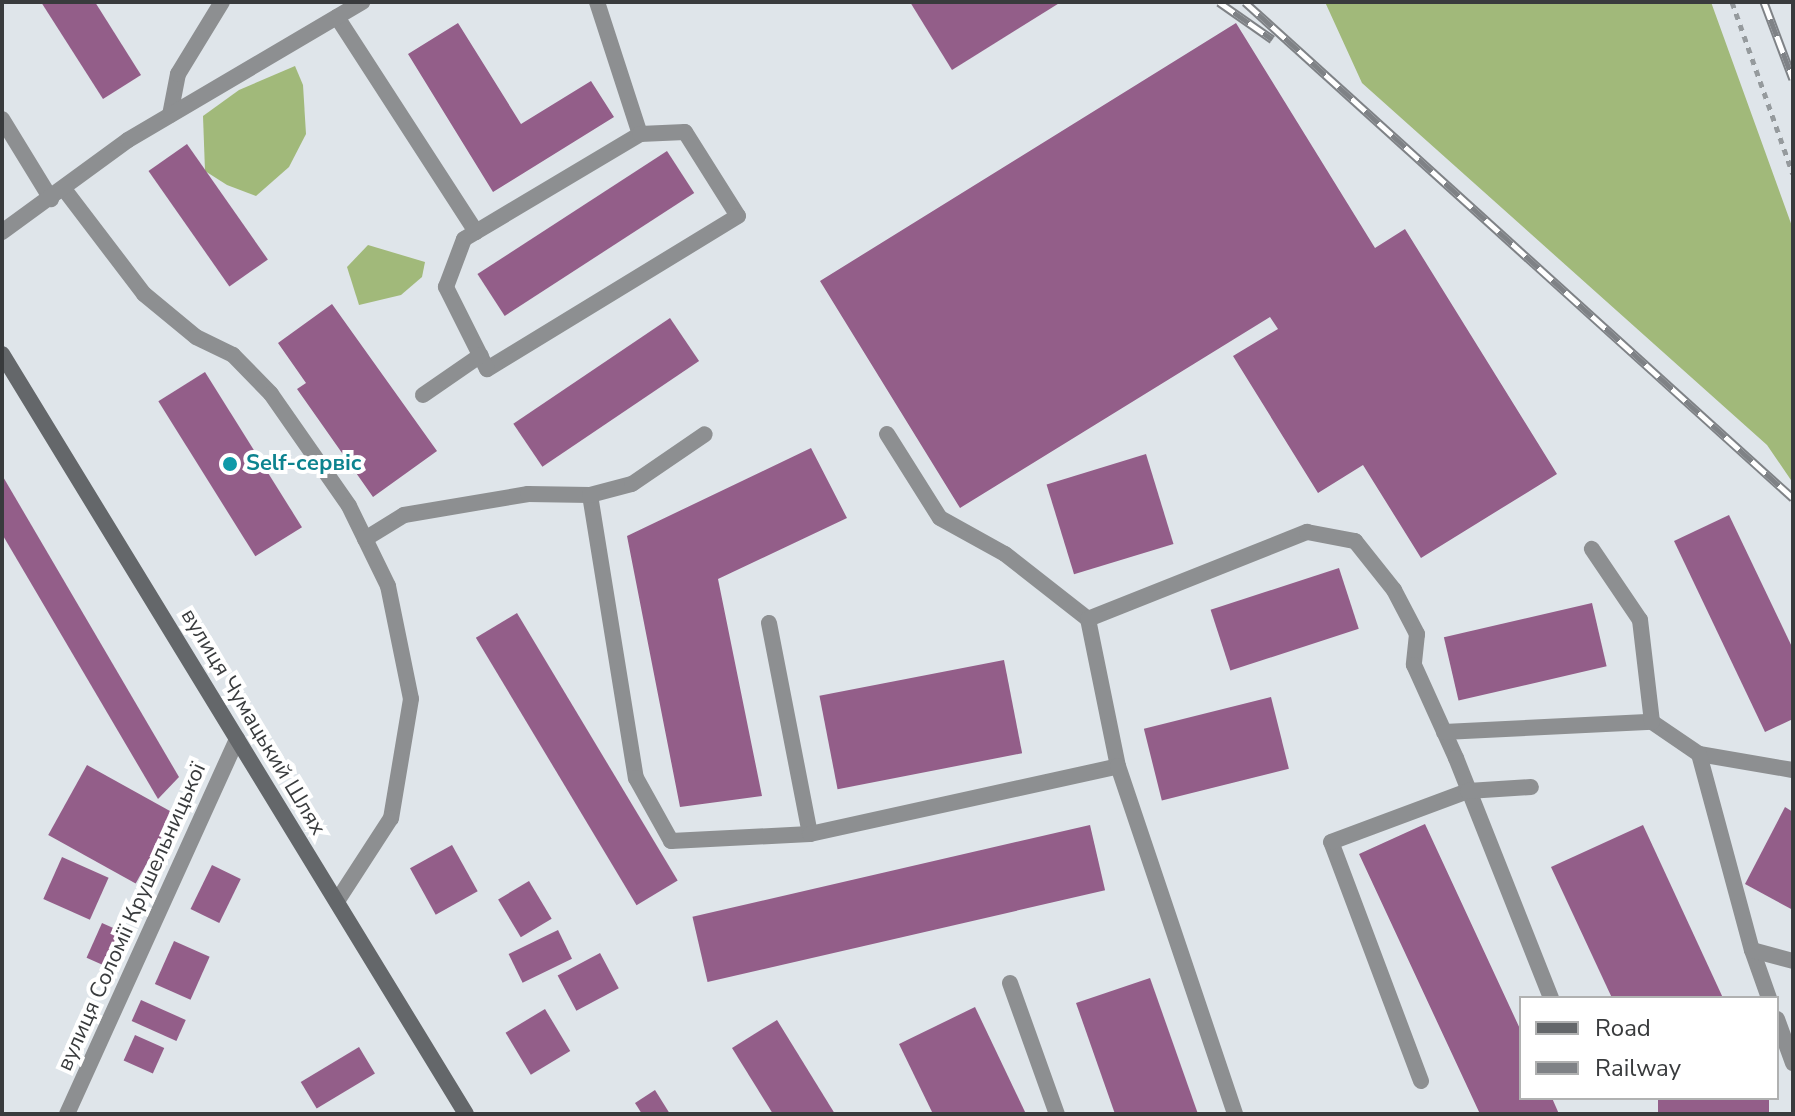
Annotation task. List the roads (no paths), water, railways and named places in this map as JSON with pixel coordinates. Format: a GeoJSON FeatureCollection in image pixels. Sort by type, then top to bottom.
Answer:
{"type":"FeatureCollection","features":[{"type":"Feature","properties":{"kind":"main road","name":"вулиця Чумацький Шлях"},"geometry":{"type":"LineString","coordinates":[[2,354],[466,1114]]}},
{"type":"Feature","properties":{"kind":"street"},"geometry":{"type":"LineString","coordinates":[[170,115],[178,74],[222,2]]}},
{"type":"Feature","properties":{"kind":"street"},"geometry":{"type":"LineString","coordinates":[[2,232],[128,140],[362,2]]}},
{"type":"Feature","properties":{"kind":"street"},"geometry":{"type":"LineString","coordinates":[[597,2],[640,134]]}},
{"type":"Feature","properties":{"kind":"street"},"geometry":{"type":"LineString","coordinates":[[337,17],[476,232]]}},
{"type":"Feature","properties":{"kind":"street"},"geometry":{"type":"LineString","coordinates":[[2,119],[57,194],[144,294],[196,337],[233,355],[271,394],[349,506],[388,586],[411,699],[391,818],[337,901]]}},
{"type":"Feature","properties":{"kind":"street"},"geometry":{"type":"LineString","coordinates":[[685,132],[738,216],[487,369],[446,287],[464,239],[476,232],[640,134],[685,132]]}},
{"type":"Feature","properties":{"kind":"street"},"geometry":{"type":"LineString","coordinates":[[423,395],[481,355]]}},
{"type":"Feature","properties":{"kind":"street"},"geometry":{"type":"LineString","coordinates":[[365,539],[404,515],[528,494],[590,495],[632,484],[705,434]]}},
{"type":"Feature","properties":{"kind":"street"},"geometry":{"type":"LineString","coordinates":[[887,434],[940,518],[1005,554],[1088,619],[1118,766],[1235,1114]]}},
{"type":"Feature","properties":{"kind":"street"},"geometry":{"type":"LineString","coordinates":[[590,495],[636,778],[671,841],[810,834],[1118,766]]}},
{"type":"Feature","properties":{"kind":"street"},"geometry":{"type":"LineString","coordinates":[[1088,619],[1307,532],[1355,541],[1394,590],[1417,634],[1414,665],[1550,996]]}},
{"type":"Feature","properties":{"kind":"street"},"geometry":{"type":"LineString","coordinates":[[1592,549],[1640,620],[1652,722]]}},
{"type":"Feature","properties":{"kind":"street"},"geometry":{"type":"LineString","coordinates":[[769,623],[810,834]]}},
{"type":"Feature","properties":{"kind":"street"},"geometry":{"type":"LineString","coordinates":[[1444,732],[1652,722],[1699,754],[1793,770]]}},
{"type":"Feature","properties":{"kind":"street","name":"вулиця Соломії Крушельницької"},"geometry":{"type":"LineString","coordinates":[[67,1114],[237,739]]}},
{"type":"Feature","properties":{"kind":"street"},"geometry":{"type":"LineString","coordinates":[[1699,754],[1752,950],[1768,996]]}},
{"type":"Feature","properties":{"kind":"street"},"geometry":{"type":"LineString","coordinates":[[1421,1081],[1331,842],[1468,791],[1531,787]]}},
{"type":"Feature","properties":{"kind":"street"},"geometry":{"type":"LineString","coordinates":[[1752,950],[1793,961]]}},
{"type":"Feature","properties":{"kind":"street"},"geometry":{"type":"LineString","coordinates":[[1010,983],[1057,1114]]}},
{"type":"Feature","properties":{"kind":"street"},"geometry":{"type":"LineString","coordinates":[[1779,1024],[1793,1063]]}},
{"type":"Feature","properties":{"kind":"railway"},"geometry":{"type":"LineString","coordinates":[[1219,2],[1272,39]]}},
{"type":"Feature","properties":{"kind":"railway"},"geometry":{"type":"LineString","coordinates":[[1245,2],[1793,498]]}},
{"type":"Feature","properties":{"kind":"railway"},"geometry":{"type":"LineString","coordinates":[[1764,2],[1793,79]]}},
{"type":"Feature","properties":{"kind":"place","name":"Self-сервіс"},"geometry":{"type":"Point","coordinates":[230,464]}}]}
